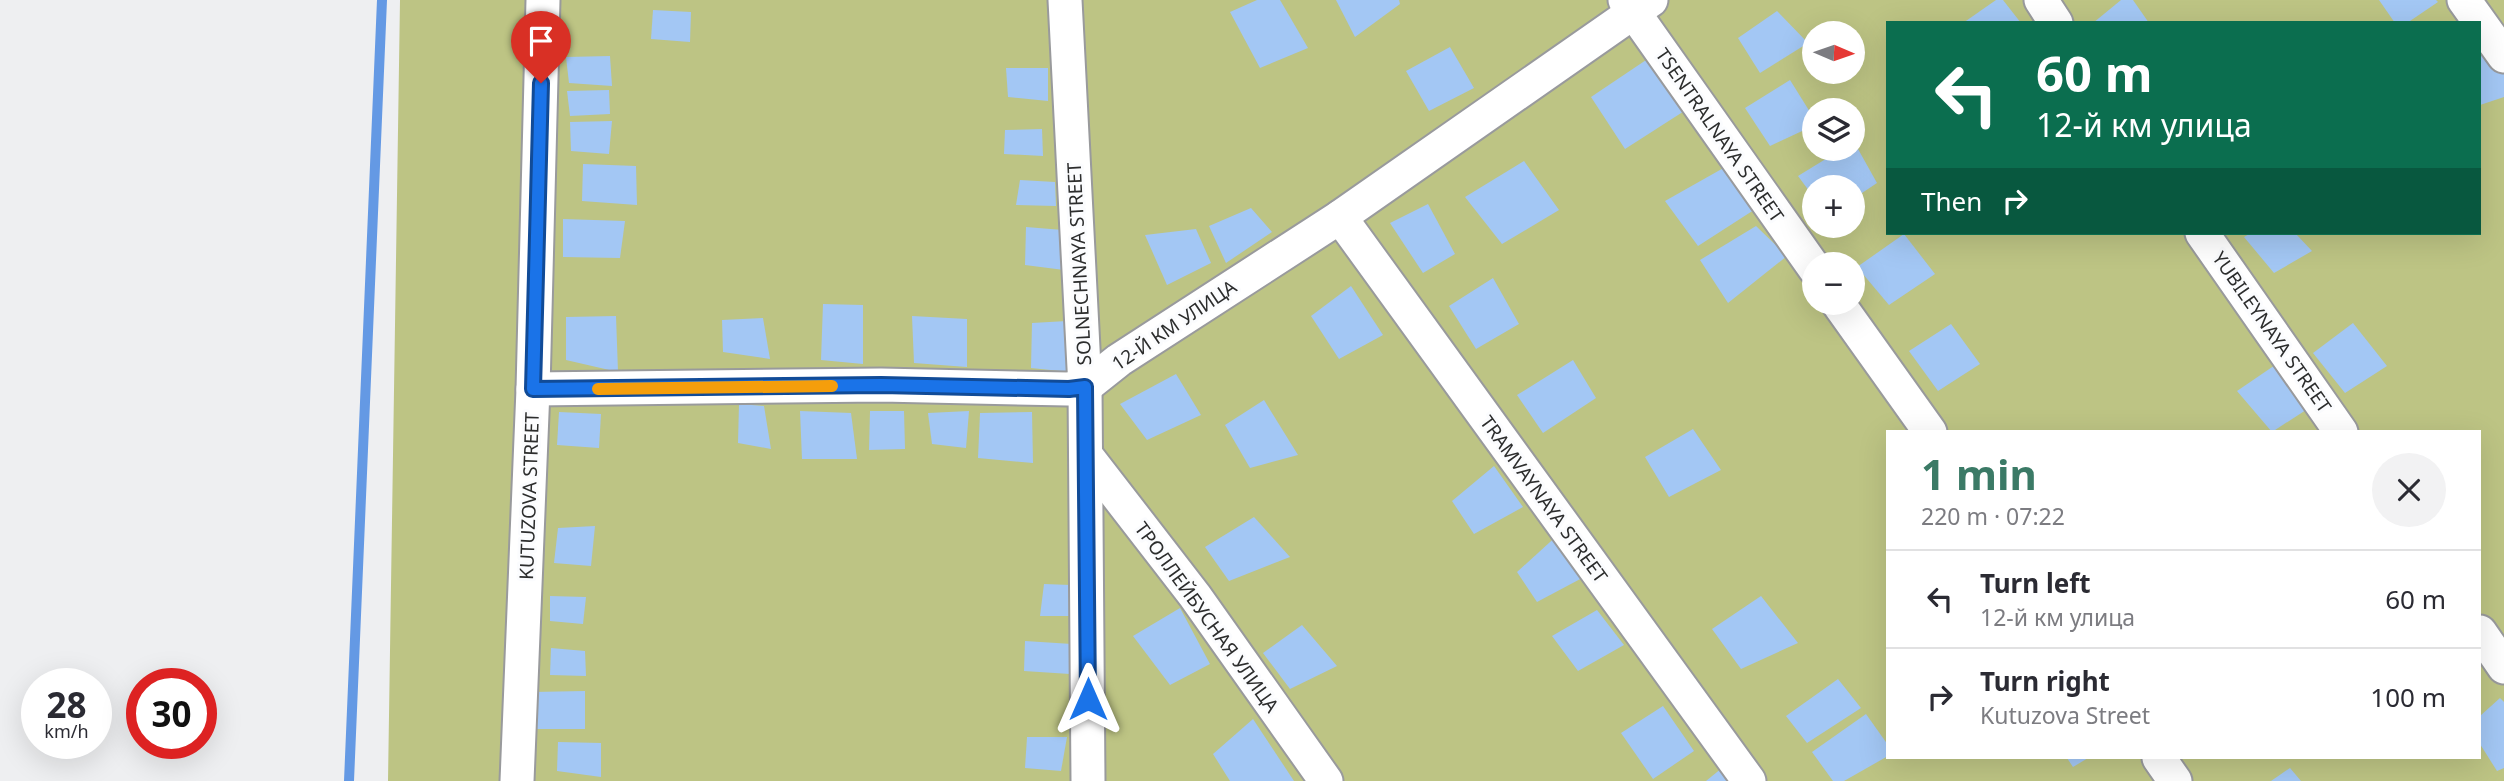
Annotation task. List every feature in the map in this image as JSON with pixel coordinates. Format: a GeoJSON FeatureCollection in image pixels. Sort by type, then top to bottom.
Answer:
{"type":"FeatureCollection","features":[{"type":"Feature","properties":{"kind":"street","name":"KUTUZOVA STREET"},"geometry":{"type":"LineString","coordinates":[[517,781],[533,389],[543,0]]}},
{"type":"Feature","properties":{"kind":"street","name":"SOLNECHNAYA STREET"},"geometry":{"type":"LineString","coordinates":[[1065,0],[1085,387],[1088,781]]}},
{"type":"Feature","properties":{"kind":"street"},"geometry":{"type":"LineString","coordinates":[[2040,0],[2055,21]]}},
{"type":"Feature","properties":{"kind":"street"},"geometry":{"type":"LineString","coordinates":[[2464,0],[2479,21]]}},
{"type":"Feature","properties":{"kind":"street","name":"12-Й КМ УЛИЦА"},"geometry":{"type":"LineString","coordinates":[[1085,387],[1119,359],[1340,217],[1637,4]]}},
{"type":"Feature","properties":{"kind":"street","name":"TSENTRALNAYA STREET"},"geometry":{"type":"LineString","coordinates":[[1637,4],[1804,252]]}},
{"type":"Feature","properties":{"kind":"street"},"geometry":{"type":"LineString","coordinates":[[2481,24],[2504,56]]}},
{"type":"Feature","properties":{"kind":"street","name":"TRAMVAYNAYA STREET"},"geometry":{"type":"LineString","coordinates":[[1340,217],[1749,781]]}},
{"type":"Feature","properties":{"kind":"street","name":"YUBILEYNAYA STREET"},"geometry":{"type":"LineString","coordinates":[[2203,235],[2340,430]]}},
{"type":"Feature","properties":{"kind":"street"},"geometry":{"type":"LineString","coordinates":[[1847,315],[1929,430]]}},
{"type":"Feature","properties":{"kind":"street"},"geometry":{"type":"LineString","coordinates":[[533,389],[881,385],[1069,389],[1085,387]]}},
{"type":"Feature","properties":{"kind":"street","name":"ТРОЛЛЕЙБУСНАЯ УЛИЦА"},"geometry":{"type":"LineString","coordinates":[[1087,455],[1195,596],[1326,781]]}},
{"type":"Feature","properties":{"kind":"street"},"geometry":{"type":"LineString","coordinates":[[2481,633],[2504,667]]}},
{"type":"Feature","properties":{"kind":"street"},"geometry":{"type":"LineString","coordinates":[[2160,759],[2175,781]]}},
{"type":"Feature","properties":{"kind":"green space"},"geometry":{"type":"Polygon","coordinates":[[[400,0],[2504,0],[2504,781],[388,781],[400,0]]]}},
{"type":"Feature","properties":{"kind":"building"},"geometry":{"type":"Polygon","coordinates":[[[1257,0],[1280,0],[1308,48],[1260,68],[1230,12],[1257,0]]]}},
{"type":"Feature","properties":{"kind":"building"},"geometry":{"type":"Polygon","coordinates":[[[1336,0],[1399,0],[1400,4],[1355,37],[1336,0]]]}},
{"type":"Feature","properties":{"kind":"building"},"geometry":{"type":"Polygon","coordinates":[[[1996,0],[2003,0],[2019,21],[1966,21],[1996,0]]]}},
{"type":"Feature","properties":{"kind":"building"},"geometry":{"type":"Polygon","coordinates":[[[2121,0],[2133,0],[2148,21],[2095,21],[2121,0]]]}},
{"type":"Feature","properties":{"kind":"building"},"geometry":{"type":"Polygon","coordinates":[[[2379,0],[2438,2],[2410,21],[2394,21],[2379,0]]]}},
{"type":"Feature","properties":{"kind":"building"},"geometry":{"type":"Polygon","coordinates":[[[653,10],[691,12],[690,42],[651,39],[653,10]]]}},
{"type":"Feature","properties":{"kind":"building"},"geometry":{"type":"Polygon","coordinates":[[[1777,11],[1802,37],[1802,47],[1760,73],[1738,38],[1777,11]]]}},
{"type":"Feature","properties":{"kind":"building"},"geometry":{"type":"Polygon","coordinates":[[[2481,38],[2504,72],[2504,97],[2481,105],[2481,38]]]}},
{"type":"Feature","properties":{"kind":"building"},"geometry":{"type":"Polygon","coordinates":[[[1450,47],[1474,88],[1429,111],[1406,71],[1450,47]]]}},
{"type":"Feature","properties":{"kind":"building"},"geometry":{"type":"Polygon","coordinates":[[[610,56],[612,86],[569,83],[566,57],[610,56]]]}},
{"type":"Feature","properties":{"kind":"building"},"geometry":{"type":"Polygon","coordinates":[[[1652,56],[1689,108],[1625,149],[1591,97],[1652,56]]]}},
{"type":"Feature","properties":{"kind":"building"},"geometry":{"type":"Polygon","coordinates":[[[1006,68],[1048,68],[1048,101],[1008,97],[1006,68]]]}},
{"type":"Feature","properties":{"kind":"building"},"geometry":{"type":"Polygon","coordinates":[[[1790,80],[1802,99],[1802,131],[1770,146],[1745,108],[1790,80]]]}},
{"type":"Feature","properties":{"kind":"building"},"geometry":{"type":"Polygon","coordinates":[[[609,90],[610,114],[570,116],[567,91],[609,90]]]}},
{"type":"Feature","properties":{"kind":"building"},"geometry":{"type":"Polygon","coordinates":[[[612,121],[609,154],[571,151],[570,122],[612,121]]]}},
{"type":"Feature","properties":{"kind":"building"},"geometry":{"type":"Polygon","coordinates":[[[1042,129],[1043,156],[1004,154],[1005,130],[1042,129]]]}},
{"type":"Feature","properties":{"kind":"building"},"geometry":{"type":"Polygon","coordinates":[[[1524,161],[1559,210],[1502,244],[1465,197],[1524,161]]]}},
{"type":"Feature","properties":{"kind":"building"},"geometry":{"type":"Polygon","coordinates":[[[1822,161],[1865,161],[1877,183],[1865,191],[1865,175],[1802,175],[1802,181],[1798,176],[1822,161]]]}},
{"type":"Feature","properties":{"kind":"building"},"geometry":{"type":"Polygon","coordinates":[[[583,164],[636,166],[637,205],[582,201],[583,164]]]}},
{"type":"Feature","properties":{"kind":"building"},"geometry":{"type":"Polygon","coordinates":[[[1727,166],[1757,208],[1698,246],[1665,201],[1727,166]]]}},
{"type":"Feature","properties":{"kind":"building"},"geometry":{"type":"Polygon","coordinates":[[[1020,180],[1055,182],[1056,206],[1016,205],[1020,180]]]}},
{"type":"Feature","properties":{"kind":"building"},"geometry":{"type":"Polygon","coordinates":[[[1428,204],[1455,254],[1423,273],[1390,223],[1428,204]]]}},
{"type":"Feature","properties":{"kind":"building"},"geometry":{"type":"Polygon","coordinates":[[[1251,208],[1272,232],[1226,263],[1209,226],[1251,208]]]}},
{"type":"Feature","properties":{"kind":"building"},"geometry":{"type":"Polygon","coordinates":[[[563,219],[625,221],[620,258],[563,257],[563,219]]]}},
{"type":"Feature","properties":{"kind":"building"},"geometry":{"type":"Polygon","coordinates":[[[1756,226],[1787,256],[1728,303],[1700,260],[1756,226]]]}},
{"type":"Feature","properties":{"kind":"building"},"geometry":{"type":"Polygon","coordinates":[[[1026,227],[1063,230],[1064,270],[1025,265],[1026,227]]]}},
{"type":"Feature","properties":{"kind":"building"},"geometry":{"type":"Polygon","coordinates":[[[1196,229],[1211,263],[1167,285],[1145,235],[1196,229]]]}},
{"type":"Feature","properties":{"kind":"building"},"geometry":{"type":"Polygon","coordinates":[[[1905,235],[1935,274],[1889,305],[1865,276],[1865,261],[1905,235]]]}},
{"type":"Feature","properties":{"kind":"building"},"geometry":{"type":"Polygon","coordinates":[[[2297,235],[2312,251],[2274,273],[2244,237],[2297,235]]]}},
{"type":"Feature","properties":{"kind":"building"},"geometry":{"type":"Polygon","coordinates":[[[1493,278],[1519,324],[1476,349],[1449,306],[1493,278]]]}},
{"type":"Feature","properties":{"kind":"building"},"geometry":{"type":"Polygon","coordinates":[[[1351,286],[1383,335],[1339,359],[1311,316],[1351,286]]]}},
{"type":"Feature","properties":{"kind":"building"},"geometry":{"type":"Polygon","coordinates":[[[823,304],[863,305],[863,364],[821,360],[823,304]]]}},
{"type":"Feature","properties":{"kind":"building"},"geometry":{"type":"Polygon","coordinates":[[[616,316],[618,372],[566,360],[566,317],[616,316]]]}},
{"type":"Feature","properties":{"kind":"building"},"geometry":{"type":"Polygon","coordinates":[[[912,316],[967,319],[967,367],[914,363],[912,316]]]}},
{"type":"Feature","properties":{"kind":"building"},"geometry":{"type":"Polygon","coordinates":[[[763,318],[770,359],[723,352],[722,320],[763,318]]]}},
{"type":"Feature","properties":{"kind":"building"},"geometry":{"type":"Polygon","coordinates":[[[1067,321],[1070,372],[1031,368],[1032,323],[1067,321]]]}},
{"type":"Feature","properties":{"kind":"building"},"geometry":{"type":"Polygon","coordinates":[[[2353,323],[2387,366],[2345,393],[2313,353],[2353,323]]]}},
{"type":"Feature","properties":{"kind":"building"},"geometry":{"type":"Polygon","coordinates":[[[1951,324],[1980,364],[1938,391],[1909,351],[1951,324]]]}},
{"type":"Feature","properties":{"kind":"building"},"geometry":{"type":"Polygon","coordinates":[[[1573,360],[1596,398],[1543,433],[1517,395],[1573,360]]]}},
{"type":"Feature","properties":{"kind":"building"},"geometry":{"type":"Polygon","coordinates":[[[2281,361],[2309,408],[2275,430],[2270,430],[2237,391],[2281,361]]]}},
{"type":"Feature","properties":{"kind":"building"},"geometry":{"type":"Polygon","coordinates":[[[1176,374],[1201,415],[1147,440],[1120,404],[1176,374]]]}},
{"type":"Feature","properties":{"kind":"building"},"geometry":{"type":"Polygon","coordinates":[[[1264,400],[1298,455],[1250,468],[1225,425],[1264,400]]]}},
{"type":"Feature","properties":{"kind":"building"},"geometry":{"type":"Polygon","coordinates":[[[739,404],[764,406],[771,449],[738,443],[739,404]]]}},
{"type":"Feature","properties":{"kind":"building"},"geometry":{"type":"Polygon","coordinates":[[[800,411],[851,413],[857,459],[802,459],[800,411]]]}},
{"type":"Feature","properties":{"kind":"building"},"geometry":{"type":"Polygon","coordinates":[[[870,411],[904,411],[905,449],[869,450],[870,411]]]}},
{"type":"Feature","properties":{"kind":"building"},"geometry":{"type":"Polygon","coordinates":[[[969,411],[966,448],[932,444],[928,413],[969,411]]]}},
{"type":"Feature","properties":{"kind":"building"},"geometry":{"type":"Polygon","coordinates":[[[559,412],[601,414],[599,448],[557,445],[559,412]]]}},
{"type":"Feature","properties":{"kind":"building"},"geometry":{"type":"Polygon","coordinates":[[[1032,412],[1033,463],[978,458],[980,413],[1032,412]]]}},
{"type":"Feature","properties":{"kind":"building"},"geometry":{"type":"Polygon","coordinates":[[[1693,429],[1721,470],[1669,497],[1645,457],[1693,429]]]}},
{"type":"Feature","properties":{"kind":"building"},"geometry":{"type":"Polygon","coordinates":[[[1494,466],[1523,507],[1474,534],[1452,501],[1494,466]]]}},
{"type":"Feature","properties":{"kind":"building"},"geometry":{"type":"Polygon","coordinates":[[[1254,517],[1290,557],[1229,581],[1205,547],[1254,517]]]}},
{"type":"Feature","properties":{"kind":"building"},"geometry":{"type":"Polygon","coordinates":[[[595,526],[591,566],[554,563],[558,528],[595,526]]]}},
{"type":"Feature","properties":{"kind":"building"},"geometry":{"type":"Polygon","coordinates":[[[1561,532],[1584,577],[1537,602],[1517,572],[1561,532]]]}},
{"type":"Feature","properties":{"kind":"building"},"geometry":{"type":"Polygon","coordinates":[[[1044,584],[1071,585],[1071,616],[1040,616],[1044,584]]]}},
{"type":"Feature","properties":{"kind":"building"},"geometry":{"type":"Polygon","coordinates":[[[550,596],[586,597],[583,624],[550,621],[550,596]]]}},
{"type":"Feature","properties":{"kind":"building"},"geometry":{"type":"Polygon","coordinates":[[[1761,596],[1798,643],[1741,669],[1712,629],[1761,596]]]}},
{"type":"Feature","properties":{"kind":"building"},"geometry":{"type":"Polygon","coordinates":[[[1180,608],[1210,664],[1170,685],[1133,636],[1180,608]]]}},
{"type":"Feature","properties":{"kind":"building"},"geometry":{"type":"Polygon","coordinates":[[[1597,610],[1624,645],[1578,671],[1552,636],[1597,610]]]}},
{"type":"Feature","properties":{"kind":"building"},"geometry":{"type":"Polygon","coordinates":[[[1302,625],[1337,666],[1290,689],[1263,653],[1302,625]]]}},
{"type":"Feature","properties":{"kind":"building"},"geometry":{"type":"Polygon","coordinates":[[[1025,641],[1072,644],[1070,674],[1024,671],[1025,641]]]}},
{"type":"Feature","properties":{"kind":"building"},"geometry":{"type":"Polygon","coordinates":[[[551,648],[585,651],[586,676],[550,675],[551,648]]]}},
{"type":"Feature","properties":{"kind":"building"},"geometry":{"type":"Polygon","coordinates":[[[1838,679],[1861,708],[1807,743],[1786,716],[1838,679]]]}},
{"type":"Feature","properties":{"kind":"building"},"geometry":{"type":"Polygon","coordinates":[[[585,691],[585,729],[531,729],[532,692],[585,691]]]}},
{"type":"Feature","properties":{"kind":"building"},"geometry":{"type":"Polygon","coordinates":[[[2500,698],[2504,702],[2504,768],[2497,771],[2481,746],[2481,715],[2500,698]]]}},
{"type":"Feature","properties":{"kind":"building"},"geometry":{"type":"Polygon","coordinates":[[[1663,706],[1694,751],[1653,779],[1621,733],[1663,706]]]}},
{"type":"Feature","properties":{"kind":"building"},"geometry":{"type":"Polygon","coordinates":[[[1866,714],[1886,742],[1886,757],[1844,781],[1833,781],[1812,752],[1866,714]]]}},
{"type":"Feature","properties":{"kind":"building"},"geometry":{"type":"Polygon","coordinates":[[[1253,719],[1294,781],[1230,781],[1213,754],[1253,719]]]}},
{"type":"Feature","properties":{"kind":"building"},"geometry":{"type":"Polygon","coordinates":[[[1027,737],[1067,737],[1061,771],[1025,768],[1027,737]]]}},
{"type":"Feature","properties":{"kind":"building"},"geometry":{"type":"Polygon","coordinates":[[[558,742],[601,743],[601,777],[557,771],[558,742]]]}},
{"type":"Feature","properties":{"kind":"building"},"geometry":{"type":"Polygon","coordinates":[[[2068,759],[2086,759],[2073,767],[2068,759]]]}},
{"type":"Feature","properties":{"kind":"building"},"geometry":{"type":"Polygon","coordinates":[[[1722,768],[1730,781],[1706,781],[1722,768]]]}},
{"type":"Feature","properties":{"kind":"building"},"geometry":{"type":"Polygon","coordinates":[[[2290,768],[2301,781],[2271,781],[2290,768]]]}},
{"type":"Feature","properties":{"kind":"waterway"},"geometry":{"type":"LineString","coordinates":[[349,781],[382,0]]}},
{"type":"Feature","properties":{"kind":"slow traffic"},"geometry":{"type":"LineString","coordinates":[[598,389],[832,386]]}},
{"type":"Feature","properties":{"kind":"route"},"geometry":{"type":"LineString","coordinates":[[541,83],[533,389],[881,385],[1069,389],[1085,387],[1088,699]]}}]}
